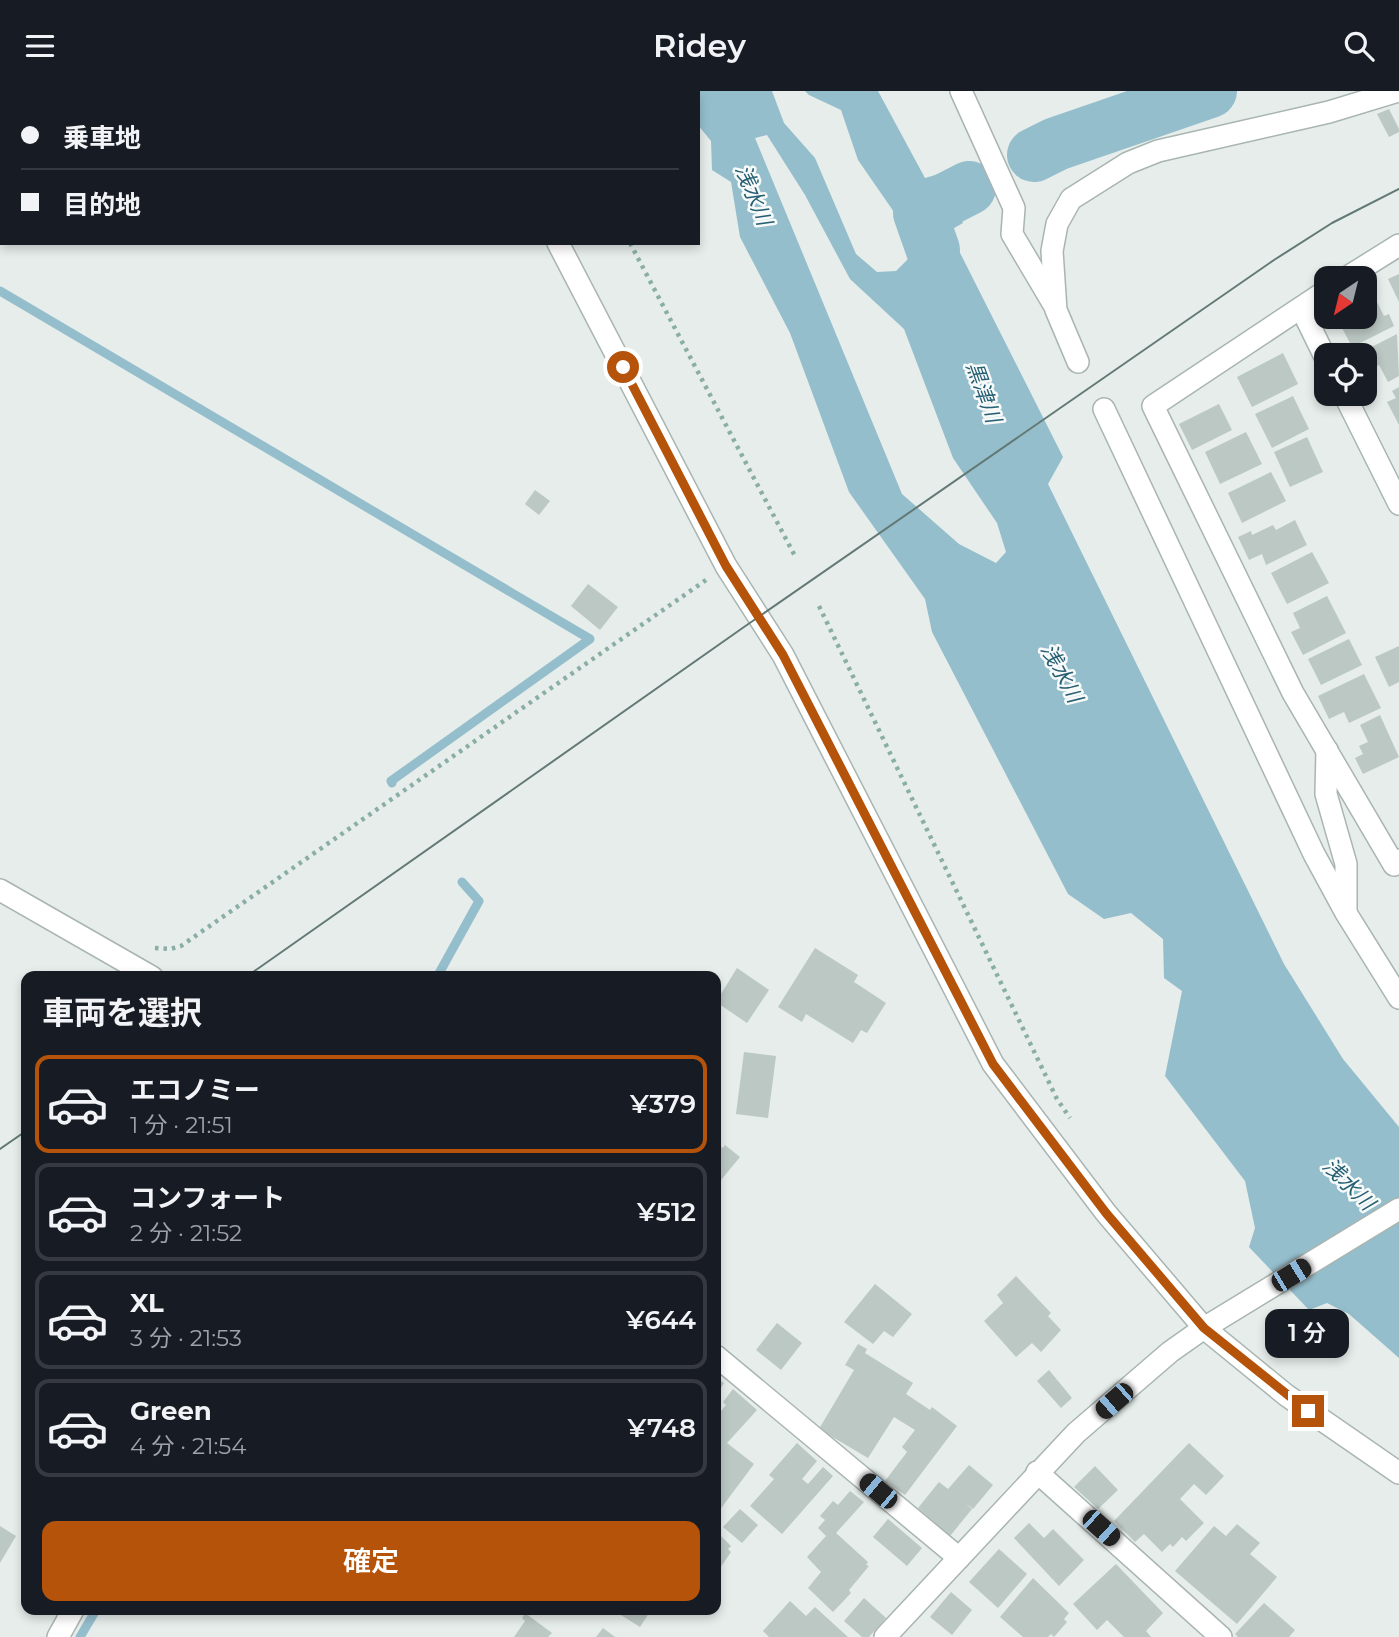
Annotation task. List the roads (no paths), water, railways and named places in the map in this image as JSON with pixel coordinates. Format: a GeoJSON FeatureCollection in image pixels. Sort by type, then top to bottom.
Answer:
{"type":"FeatureCollection","features":[{"type":"Feature","properties":{"kind":"street"},"geometry":{"type":"LineString","coordinates":[[961,91],[1014,208],[1012,234],[1056,310],[1078,362]]}},
{"type":"Feature","properties":{"kind":"street"},"geometry":{"type":"LineString","coordinates":[[1056,310],[1052,251],[1057,224],[1071,199],[1097,181],[1128,163],[1158,151],[1329,112],[1398,91]]}},
{"type":"Feature","properties":{"kind":"street"},"geometry":{"type":"LineString","coordinates":[[559,245],[726,566],[783,655],[993,1064],[1106,1213],[1204,1328],[1286,1395],[1399,1473]]}},
{"type":"Feature","properties":{"kind":"street"},"geometry":{"type":"LineString","coordinates":[[1365,266],[1399,245]]}},
{"type":"Feature","properties":{"kind":"street"},"geometry":{"type":"LineString","coordinates":[[1314,299],[1153,406],[1293,693],[1394,865],[1399,860]]}},
{"type":"Feature","properties":{"kind":"street"},"geometry":{"type":"LineString","coordinates":[[1301,308],[1318,343]]}},
{"type":"Feature","properties":{"kind":"street"},"geometry":{"type":"LineString","coordinates":[[1350,406],[1399,504]]}},
{"type":"Feature","properties":{"kind":"street"},"geometry":{"type":"LineString","coordinates":[[1104,409],[1314,854],[1346,913],[1399,998]]}},
{"type":"Feature","properties":{"kind":"street"},"geometry":{"type":"LineString","coordinates":[[1327,750],[1326,794],[1346,864],[1346,913]]}},
{"type":"Feature","properties":{"kind":"street"},"geometry":{"type":"LineString","coordinates":[[0,890],[142,971]]}},
{"type":"Feature","properties":{"kind":"street"},"geometry":{"type":"LineString","coordinates":[[885,1637],[1076,1433],[1170,1352],[1204,1328],[1399,1209]]}},
{"type":"Feature","properties":{"kind":"street"},"geometry":{"type":"LineString","coordinates":[[721,1360],[959,1558]]}},
{"type":"Feature","properties":{"kind":"street"},"geometry":{"type":"LineString","coordinates":[[1037,1472],[1221,1637]]}},
{"type":"Feature","properties":{"kind":"street"},"geometry":{"type":"LineString","coordinates":[[58,1637],[70,1615]]}},
{"type":"Feature","properties":{"kind":"water","name":"浅水川"},"geometry":{"type":"Polygon","coordinates":[[[700,91],[772,91],[784,123],[815,158],[856,254],[877,272],[896,271],[911,256],[912,238],[858,160],[841,110],[805,91],[878,91],[925,178],[939,174],[963,223],[949,231],[1063,457],[1048,484],[1284,964],[1343,1059],[1399,1127],[1399,1358],[1349,1314],[1327,1303],[1309,1310],[1249,1247],[1255,1228],[1245,1181],[1165,1076],[1182,991],[1164,978],[1163,939],[1131,913],[1104,919],[1068,894],[932,632],[925,599],[849,492],[790,333],[740,237],[731,182],[712,170],[711,141],[700,127],[700,91]],[[767,135],[755,138],[902,494],[959,544],[996,563],[1006,552],[997,523],[953,458],[904,329],[850,279],[805,195],[767,135]]]}},
{"type":"Feature","properties":{"kind":"waterway","name":"黒津川"},"geometry":{"type":"LineString","coordinates":[[1034,155],[1056,144],[1210,91]]}},
{"type":"Feature","properties":{"kind":"waterway","name":"黒津川"},"geometry":{"type":"LineString","coordinates":[[933,250],[920,213],[969,188]]}},
{"type":"Feature","properties":{"kind":"waterway"},"geometry":{"type":"LineString","coordinates":[[0,291],[590,639],[391,781],[392,783]]}},
{"type":"Feature","properties":{"kind":"waterway"},"geometry":{"type":"LineString","coordinates":[[440,971],[479,901],[462,882]]}},
{"type":"Feature","properties":{"kind":"waterway"},"geometry":{"type":"LineString","coordinates":[[80,1637],[93,1615]]}},
{"type":"Feature","properties":{"kind":"tram line"},"geometry":{"type":"LineString","coordinates":[[255,971],[744,627],[1274,260],[1332,223],[1399,189]]}},
{"type":"Feature","properties":{"kind":"tram line"},"geometry":{"type":"LineString","coordinates":[[0,1149],[21,1134]]}}]}
